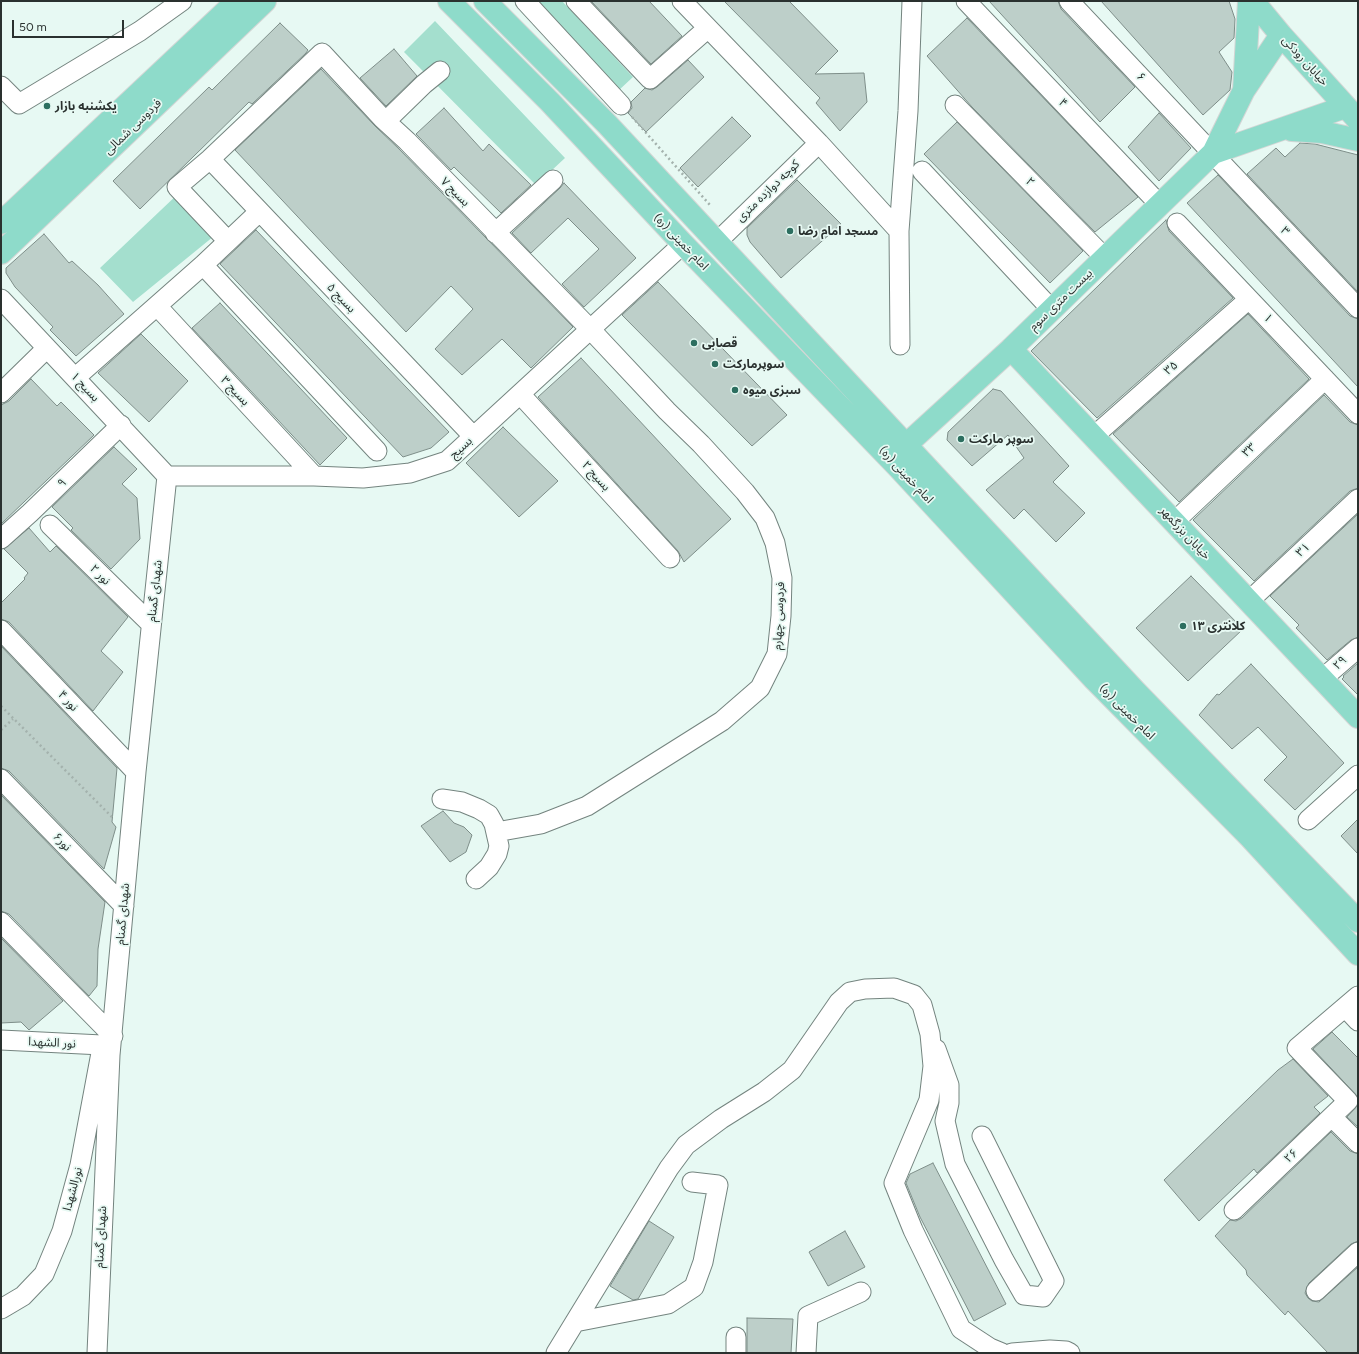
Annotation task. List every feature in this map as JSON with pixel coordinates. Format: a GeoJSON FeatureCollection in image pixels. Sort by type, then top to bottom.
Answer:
{"type":"FeatureCollection","features":[{"type":"Feature","properties":{"kind":"main road","name":"فردوسی شمالی"},"geometry":{"type":"LineString","coordinates":[[1,223],[237,1]]}},
{"type":"Feature","properties":{"kind":"main road","name":"فردوسی شمالی"},"geometry":{"type":"LineString","coordinates":[[1,253],[265,1]]}},
{"type":"Feature","properties":{"kind":"main road","name":"امام خمینی (ره)"},"geometry":{"type":"LineString","coordinates":[[449,1],[550,102],[683,244],[898,467],[1094,679],[1250,837],[1358,954]]}},
{"type":"Feature","properties":{"kind":"main road","name":"امام خمینی (ره)"},"geometry":{"type":"LineString","coordinates":[[485,1],[607,124],[724,234],[907,444],[1135,691],[1358,920]]}},
{"type":"Feature","properties":{"kind":"main road"},"geometry":{"type":"LineString","coordinates":[[1244,90],[1249,1]]}},
{"type":"Feature","properties":{"kind":"main road","name":"خیابان رودکی"},"geometry":{"type":"LineString","coordinates":[[1253,1],[1281,35],[1352,114]]}},
{"type":"Feature","properties":{"kind":"main road","name":"بیست متری سوم"},"geometry":{"type":"LineString","coordinates":[[907,444],[1011,349],[1213,153],[1244,90],[1281,35]]}},
{"type":"Feature","properties":{"kind":"main road","name":"بیست متری سوم"},"geometry":{"type":"LineString","coordinates":[[1213,153],[1282,130],[1352,114]]}},
{"type":"Feature","properties":{"kind":"main road"},"geometry":{"type":"LineString","coordinates":[[1282,130],[1322,132],[1358,140]]}},
{"type":"Feature","properties":{"kind":"main road","name":"خیابان بزرگمهر"},"geometry":{"type":"LineString","coordinates":[[1011,349],[1358,717]]}},
{"type":"Feature","properties":{"kind":"street"},"geometry":{"type":"LineString","coordinates":[[1,86],[19,104],[140,30],[182,1]]}},
{"type":"Feature","properties":{"kind":"street"},"geometry":{"type":"LineString","coordinates":[[525,1],[621,105]]}},
{"type":"Feature","properties":{"kind":"street"},"geometry":{"type":"LineString","coordinates":[[576,1],[650,79],[708,28]]}},
{"type":"Feature","properties":{"kind":"street"},"geometry":{"type":"LineString","coordinates":[[682,1],[819,143],[899,231]]}},
{"type":"Feature","properties":{"kind":"street"},"geometry":{"type":"LineString","coordinates":[[900,345],[899,231],[908,111],[912,1]]}},
{"type":"Feature","properties":{"kind":"street","name":"۴"},"geometry":{"type":"LineString","coordinates":[[966,1],[1160,205]]}},
{"type":"Feature","properties":{"kind":"street","name":"۶"},"geometry":{"type":"LineString","coordinates":[[1069,1],[1213,153]]}},
{"type":"Feature","properties":{"kind":"street","name":"بسیج ۷"},"geometry":{"type":"LineString","coordinates":[[210,159],[322,53],[386,121],[591,330]]}},
{"type":"Feature","properties":{"kind":"street"},"geometry":{"type":"LineString","coordinates":[[386,121],[424,84],[440,71]]}},
{"type":"Feature","properties":{"kind":"street","name":"۲"},"geometry":{"type":"LineString","coordinates":[[955,105],[1105,258]]}},
{"type":"Feature","properties":{"kind":"street","name":"کوچه دوازده متری"},"geometry":{"type":"LineString","coordinates":[[724,234],[819,143]]}},
{"type":"Feature","properties":{"kind":"street","name":"۳"},"geometry":{"type":"LineString","coordinates":[[1213,153],[1358,308]]}},
{"type":"Feature","properties":{"kind":"street"},"geometry":{"type":"LineString","coordinates":[[210,159],[177,187],[227,240]]}},
{"type":"Feature","properties":{"kind":"street","name":"بسیج ۵"},"geometry":{"type":"LineString","coordinates":[[210,159],[473,436]]}},
{"type":"Feature","properties":{"kind":"street"},"geometry":{"type":"LineString","coordinates":[[922,171],[1052,310]]}},
{"type":"Feature","properties":{"kind":"street"},"geometry":{"type":"LineString","coordinates":[[495,232],[553,180]]}},
{"type":"Feature","properties":{"kind":"street"},"geometry":{"type":"LineString","coordinates":[[76,377],[203,265],[227,240],[259,212]]}},
{"type":"Feature","properties":{"kind":"street","name":"۱"},"geometry":{"type":"LineString","coordinates":[[1177,223],[1358,414]]}},
{"type":"Feature","properties":{"kind":"street","name":"بسیج"},"geometry":{"type":"LineString","coordinates":[[167,476],[314,476],[363,478],[410,473],[447,461],[473,436],[521,395],[683,244]]}},
{"type":"Feature","properties":{"kind":"street"},"geometry":{"type":"LineString","coordinates":[[203,265],[377,451]]}},
{"type":"Feature","properties":{"kind":"street","name":"بسیج ۱"},"geometry":{"type":"LineString","coordinates":[[1,299],[76,377],[167,476]]}},
{"type":"Feature","properties":{"kind":"street","name":"۳۵"},"geometry":{"type":"LineString","coordinates":[[1094,436],[1249,299]]}},
{"type":"Feature","properties":{"kind":"street","name":"بسیج ۳"},"geometry":{"type":"LineString","coordinates":[[157,306],[314,476]]}},
{"type":"Feature","properties":{"kind":"street","name":"فردوسی چهارم"},"geometry":{"type":"LineString","coordinates":[[496,832],[541,824],[587,806],[656,764],[722,721],[760,688],[777,654],[781,616],[782,578],[775,543],[764,518],[745,492],[701,444],[666,411],[591,330]]}},
{"type":"Feature","properties":{"kind":"street"},"geometry":{"type":"LineString","coordinates":[[1,393],[47,348]]}},
{"type":"Feature","properties":{"kind":"street","name":"۳۳"},"geometry":{"type":"LineString","coordinates":[[1174,522],[1324,378]]}},
{"type":"Feature","properties":{"kind":"street","name":"بسیج ۲"},"geometry":{"type":"LineString","coordinates":[[521,395],[670,558]]}},
{"type":"Feature","properties":{"kind":"street","name":"۹"},"geometry":{"type":"LineString","coordinates":[[1,539],[121,425]]}},
{"type":"Feature","properties":{"kind":"street","name":"شهدای گمنام"},"geometry":{"type":"LineString","coordinates":[[97,1353],[110,1063],[108,1041],[124,906],[136,772],[167,476]]}},
{"type":"Feature","properties":{"kind":"street","name":"۳۱"},"geometry":{"type":"LineString","coordinates":[[1248,601],[1358,499]]}},
{"type":"Feature","properties":{"kind":"street","name":"نور ۲"},"geometry":{"type":"LineString","coordinates":[[50,525],[151,624]]}},
{"type":"Feature","properties":{"kind":"street","name":"نور ۴"},"geometry":{"type":"LineString","coordinates":[[1,630],[136,772]]}},
{"type":"Feature","properties":{"kind":"street","name":"۲۹"},"geometry":{"type":"LineString","coordinates":[[1322,679],[1358,648]]}},
{"type":"Feature","properties":{"kind":"street"},"geometry":{"type":"LineString","coordinates":[[1308,820],[1358,775]]}},
{"type":"Feature","properties":{"kind":"street","name":"نور۶"},"geometry":{"type":"LineString","coordinates":[[1,779],[124,906]]}},
{"type":"Feature","properties":{"kind":"street"},"geometry":{"type":"LineString","coordinates":[[442,799],[462,802],[489,815],[496,832],[499,846],[497,854],[489,867],[476,879]]}},
{"type":"Feature","properties":{"kind":"street"},"geometry":{"type":"LineString","coordinates":[[1,922],[108,1041]]}},
{"type":"Feature","properties":{"kind":"street"},"geometry":{"type":"LineString","coordinates":[[556,1353],[669,1168],[686,1145],[721,1119],[764,1092],[792,1070],[839,1002],[850,992],[865,989],[894,988],[914,995],[922,1005],[930,1034],[950,1085],[949,1103],[945,1121],[955,1164],[1004,1260],[1024,1295],[1043,1297],[1054,1282],[982,1136]]}},
{"type":"Feature","properties":{"kind":"street"},"geometry":{"type":"LineString","coordinates":[[1351,1002],[1358,1021]]}},
{"type":"Feature","properties":{"kind":"street","name":"۲۶"},"geometry":{"type":"LineString","coordinates":[[1234,1210],[1348,1101],[1297,1048],[1351,1002]]}},
{"type":"Feature","properties":{"kind":"street"},"geometry":{"type":"LineString","coordinates":[[930,1034],[933,1066],[929,1100],[894,1183],[913,1230],[961,1330],[990,1348],[1002,1353]]}},
{"type":"Feature","properties":{"kind":"street","name":"نور الشهدا"},"geometry":{"type":"LineString","coordinates":[[1,1040],[108,1041]]}},
{"type":"Feature","properties":{"kind":"street","name":"نورالشهدا"},"geometry":{"type":"LineString","coordinates":[[1,1309],[23,1296],[44,1274],[62,1231],[80,1165],[108,1041]]}},
{"type":"Feature","properties":{"kind":"street"},"geometry":{"type":"LineString","coordinates":[[1332,1117],[1358,1143]]}},
{"type":"Feature","properties":{"kind":"street"},"geometry":{"type":"LineString","coordinates":[[575,1322],[668,1304],[694,1287],[703,1262],[718,1186],[692,1182]]}},
{"type":"Feature","properties":{"kind":"street"},"geometry":{"type":"LineString","coordinates":[[1316,1291],[1358,1252]]}},
{"type":"Feature","properties":{"kind":"street"},"geometry":{"type":"LineString","coordinates":[[806,1353],[808,1316],[861,1292]]}},
{"type":"Feature","properties":{"kind":"street"},"geometry":{"type":"LineString","coordinates":[[1012,1353],[1067,1352]]}},
{"type":"Feature","properties":{"kind":"path"},"geometry":{"type":"LineString","coordinates":[[621,105],[724,234]]}},
{"type":"Feature","properties":{"kind":"path"},"geometry":{"type":"LineString","coordinates":[[1,706],[130,835]]}},
{"type":"Feature","properties":{"kind":"path"},"geometry":{"type":"LineString","coordinates":[[1,730],[13,719]]}},
{"type":"Feature","properties":{"kind":"green space"},"geometry":{"type":"Polygon","coordinates":[[[534,1],[562,1],[633,77],[618,91],[534,1]]]}},
{"type":"Feature","properties":{"kind":"green space"},"geometry":{"type":"Polygon","coordinates":[[[435,21],[565,158],[536,185],[404,52],[435,21]]]}},
{"type":"Feature","properties":{"kind":"green space"},"geometry":{"type":"Polygon","coordinates":[[[181,191],[219,232],[133,302],[100,268],[181,191]]]}},
{"type":"Feature","properties":{"kind":"building"},"geometry":{"type":"Polygon","coordinates":[[[591,1],[649,1],[682,36],[651,64],[591,1]]]}},
{"type":"Feature","properties":{"kind":"building"},"geometry":{"type":"Polygon","coordinates":[[[724,1],[789,1],[838,51],[815,74],[864,73],[867,102],[840,131],[816,103],[820,98],[724,1]]]}},
{"type":"Feature","properties":{"kind":"building"},"geometry":{"type":"Polygon","coordinates":[[[989,1],[1058,1],[1061,9],[1135,87],[1100,122],[989,1]]]}},
{"type":"Feature","properties":{"kind":"building"},"geometry":{"type":"Polygon","coordinates":[[[1101,1],[1229,1],[1235,19],[1234,38],[1219,52],[1232,72],[1230,90],[1203,115],[1101,1]]]}},
{"type":"Feature","properties":{"kind":"building"},"geometry":{"type":"Polygon","coordinates":[[[967,18],[1138,197],[1095,232],[972,107],[927,56],[967,18]]]}},
{"type":"Feature","properties":{"kind":"building"},"geometry":{"type":"Polygon","coordinates":[[[280,23],[308,50],[306,53],[252,104],[249,102],[140,209],[113,181],[209,87],[212,90],[280,23]]]}},
{"type":"Feature","properties":{"kind":"building"},"geometry":{"type":"Polygon","coordinates":[[[394,49],[417,76],[386,106],[360,78],[394,49]]]}},
{"type":"Feature","properties":{"kind":"building"},"geometry":{"type":"Polygon","coordinates":[[[688,60],[704,77],[646,132],[628,113],[632,108],[631,102],[645,88],[652,90],[657,87],[688,60]]]}},
{"type":"Feature","properties":{"kind":"building"},"geometry":{"type":"Polygon","coordinates":[[[321,69],[573,327],[531,368],[502,339],[462,375],[435,349],[473,309],[451,286],[406,332],[235,150],[321,69]]]}},
{"type":"Feature","properties":{"kind":"building"},"geometry":{"type":"Polygon","coordinates":[[[444,108],[483,151],[489,144],[531,185],[501,213],[454,167],[451,170],[416,134],[444,108]]]}},
{"type":"Feature","properties":{"kind":"building"},"geometry":{"type":"Polygon","coordinates":[[[1159,113],[1191,148],[1159,181],[1128,147],[1159,113]]]}},
{"type":"Feature","properties":{"kind":"building"},"geometry":{"type":"Polygon","coordinates":[[[732,117],[751,136],[698,187],[680,168],[732,117]]]}},
{"type":"Feature","properties":{"kind":"building"},"geometry":{"type":"Polygon","coordinates":[[[957,122],[1083,251],[1050,283],[924,154],[957,122]]]}},
{"type":"Feature","properties":{"kind":"building"},"geometry":{"type":"Polygon","coordinates":[[[1300,143],[1315,144],[1358,155],[1358,292],[1247,174],[1276,148],[1285,157],[1300,143]]]}},
{"type":"Feature","properties":{"kind":"building"},"geometry":{"type":"Polygon","coordinates":[[[1218,175],[1350,316],[1358,319],[1358,387],[1187,203],[1218,175]]]}},
{"type":"Feature","properties":{"kind":"building","name":"مسجد امام رضا"},"geometry":{"type":"Polygon","coordinates":[[[797,180],[841,224],[781,278],[750,242],[747,235],[747,228],[797,180]]]}},
{"type":"Feature","properties":{"kind":"building"},"geometry":{"type":"Polygon","coordinates":[[[564,183],[636,258],[584,307],[562,284],[599,249],[568,218],[531,253],[512,233],[564,183]]]}},
{"type":"Feature","properties":{"kind":"building"},"geometry":{"type":"Polygon","coordinates":[[[1166,220],[1169,231],[1233,298],[1097,418],[1031,351],[1166,220]]]}},
{"type":"Feature","properties":{"kind":"building"},"geometry":{"type":"Polygon","coordinates":[[[256,230],[449,432],[431,448],[403,457],[220,264],[256,230]]]}},
{"type":"Feature","properties":{"kind":"building"},"geometry":{"type":"Polygon","coordinates":[[[44,234],[69,263],[72,261],[98,285],[124,314],[76,356],[50,330],[53,327],[15,287],[6,273],[6,268],[44,234]]]}},
{"type":"Feature","properties":{"kind":"building"},"geometry":{"type":"Polygon","coordinates":[[[658,282],[787,415],[752,446],[622,315],[658,282]]]}},
{"type":"Feature","properties":{"kind":"building"},"geometry":{"type":"Polygon","coordinates":[[[220,303],[347,438],[320,465],[192,328],[220,303]]]}},
{"type":"Feature","properties":{"kind":"building"},"geometry":{"type":"Polygon","coordinates":[[[1248,314],[1309,379],[1179,502],[1113,434],[1248,314]]]}},
{"type":"Feature","properties":{"kind":"building"},"geometry":{"type":"Polygon","coordinates":[[[141,334],[188,381],[149,422],[98,373],[141,334]]]}},
{"type":"Feature","properties":{"kind":"building"},"geometry":{"type":"Polygon","coordinates":[[[581,358],[731,519],[684,562],[678,551],[538,397],[581,358]]]}},
{"type":"Feature","properties":{"kind":"building"},"geometry":{"type":"Polygon","coordinates":[[[31,379],[57,406],[61,402],[94,435],[1,524],[1,405],[9,401],[31,379]]]}},
{"type":"Feature","properties":{"kind":"building"},"geometry":{"type":"Polygon","coordinates":[[[993,389],[1001,391],[1069,466],[1053,482],[1085,513],[1056,542],[1024,509],[1014,519],[986,490],[1024,458],[1008,435],[972,466],[947,440],[948,432],[993,389]]]}},
{"type":"Feature","properties":{"kind":"building"},"geometry":{"type":"Polygon","coordinates":[[[1324,395],[1350,422],[1358,425],[1358,488],[1350,491],[1254,581],[1193,520],[1324,395]]]}},
{"type":"Feature","properties":{"kind":"building"},"geometry":{"type":"Polygon","coordinates":[[[503,427],[558,481],[519,517],[466,463],[503,427]]]}},
{"type":"Feature","properties":{"kind":"building"},"geometry":{"type":"Polygon","coordinates":[[[114,447],[137,469],[122,484],[137,498],[140,539],[111,569],[71,530],[73,528],[52,507],[114,447]]]}},
{"type":"Feature","properties":{"kind":"building"},"geometry":{"type":"Polygon","coordinates":[[[1358,514],[1358,637],[1351,640],[1327,660],[1296,628],[1299,625],[1270,596],[1358,514]]]}},
{"type":"Feature","properties":{"kind":"building"},"geometry":{"type":"Polygon","coordinates":[[[29,528],[50,552],[56,546],[128,617],[101,651],[123,672],[93,711],[9,622],[1,619],[1,603],[25,579],[24,578],[28,573],[4,549],[29,528]]]}},
{"type":"Feature","properties":{"kind":"building"},"geometry":{"type":"Polygon","coordinates":[[[1191,576],[1243,629],[1188,681],[1136,628],[1191,576]]]}},
{"type":"Feature","properties":{"kind":"building"},"geometry":{"type":"Polygon","coordinates":[[[1,646],[117,768],[112,822],[116,827],[104,869],[9,771],[1,768],[1,646]]]}},
{"type":"Feature","properties":{"kind":"building"},"geometry":{"type":"Polygon","coordinates":[[[1358,663],[1358,695],[1342,679],[1344,677],[1343,676],[1358,663]]]}},
{"type":"Feature","properties":{"kind":"building"},"geometry":{"type":"Polygon","coordinates":[[[1251,664],[1344,763],[1295,810],[1264,780],[1287,757],[1258,727],[1232,749],[1199,715],[1217,694],[1219,695],[1251,664]]]}},
{"type":"Feature","properties":{"kind":"building"},"geometry":{"type":"Polygon","coordinates":[[[1,795],[105,902],[98,949],[97,986],[89,996],[9,914],[1,911],[1,795]]]}},
{"type":"Feature","properties":{"kind":"building"},"geometry":{"type":"Polygon","coordinates":[[[443,811],[454,823],[464,827],[472,835],[466,852],[450,862],[421,826],[443,811]]]}},
{"type":"Feature","properties":{"kind":"building"},"geometry":{"type":"Polygon","coordinates":[[[1358,819],[1358,854],[1341,836],[1358,819]]]}},
{"type":"Feature","properties":{"kind":"building"},"geometry":{"type":"Polygon","coordinates":[[[1,938],[63,1001],[29,1030],[21,1022],[1,1023],[1,938]]]}},
{"type":"Feature","properties":{"kind":"building"},"geometry":{"type":"Polygon","coordinates":[[[1332,1032],[1358,1058],[1358,1097],[1313,1049],[1332,1032]]]}},
{"type":"Feature","properties":{"kind":"building"},"geometry":{"type":"Polygon","coordinates":[[[1293,1059],[1328,1096],[1314,1107],[1320,1113],[1257,1173],[1254,1169],[1199,1221],[1164,1180],[1278,1070],[1293,1059]]]}},
{"type":"Feature","properties":{"kind":"building"},"geometry":{"type":"Polygon","coordinates":[[[1358,1105],[1358,1127],[1347,1117],[1358,1105]]]}},
{"type":"Feature","properties":{"kind":"building"},"geometry":{"type":"Polygon","coordinates":[[[1331,1132],[1350,1151],[1358,1154],[1358,1241],[1351,1244],[1309,1283],[1305,1293],[1312,1301],[1319,1302],[1358,1267],[1358,1353],[1328,1353],[1288,1311],[1285,1315],[1247,1275],[1246,1270],[1215,1236],[1230,1220],[1236,1221],[1242,1218],[1331,1132]]]}},
{"type":"Feature","properties":{"kind":"building"},"geometry":{"type":"Polygon","coordinates":[[[933,1163],[1006,1304],[974,1321],[920,1217],[906,1183],[910,1174],[933,1163]]]}},
{"type":"Feature","properties":{"kind":"building"},"geometry":{"type":"Polygon","coordinates":[[[649,1221],[674,1237],[638,1299],[633,1300],[610,1286],[649,1221]]]}},
{"type":"Feature","properties":{"kind":"building"},"geometry":{"type":"Polygon","coordinates":[[[845,1231],[865,1267],[828,1286],[809,1252],[845,1231]]]}},
{"type":"Feature","properties":{"kind":"building"},"geometry":{"type":"Polygon","coordinates":[[[747,1318],[793,1319],[791,1353],[747,1353],[747,1318]]]}},
{"type":"Feature","properties":{"kind":"place","name":"یکشنبه بازار"},"geometry":{"type":"Point","coordinates":[47,106]}},
{"type":"Feature","properties":{"kind":"place","name":"مسجد امام رضا"},"geometry":{"type":"Point","coordinates":[790,231]}},
{"type":"Feature","properties":{"kind":"place","name":"قصابی"},"geometry":{"type":"Point","coordinates":[694,343]}},
{"type":"Feature","properties":{"kind":"place","name":"سوپرمارکت"},"geometry":{"type":"Point","coordinates":[715,364]}},
{"type":"Feature","properties":{"kind":"place","name":"سبزی میوه"},"geometry":{"type":"Point","coordinates":[735,390]}},
{"type":"Feature","properties":{"kind":"place","name":"سوپر مارکت"},"geometry":{"type":"Point","coordinates":[961,439]}},
{"type":"Feature","properties":{"kind":"place","name":"کلانتری ۱۳"},"geometry":{"type":"Point","coordinates":[1183,626]}}]}
